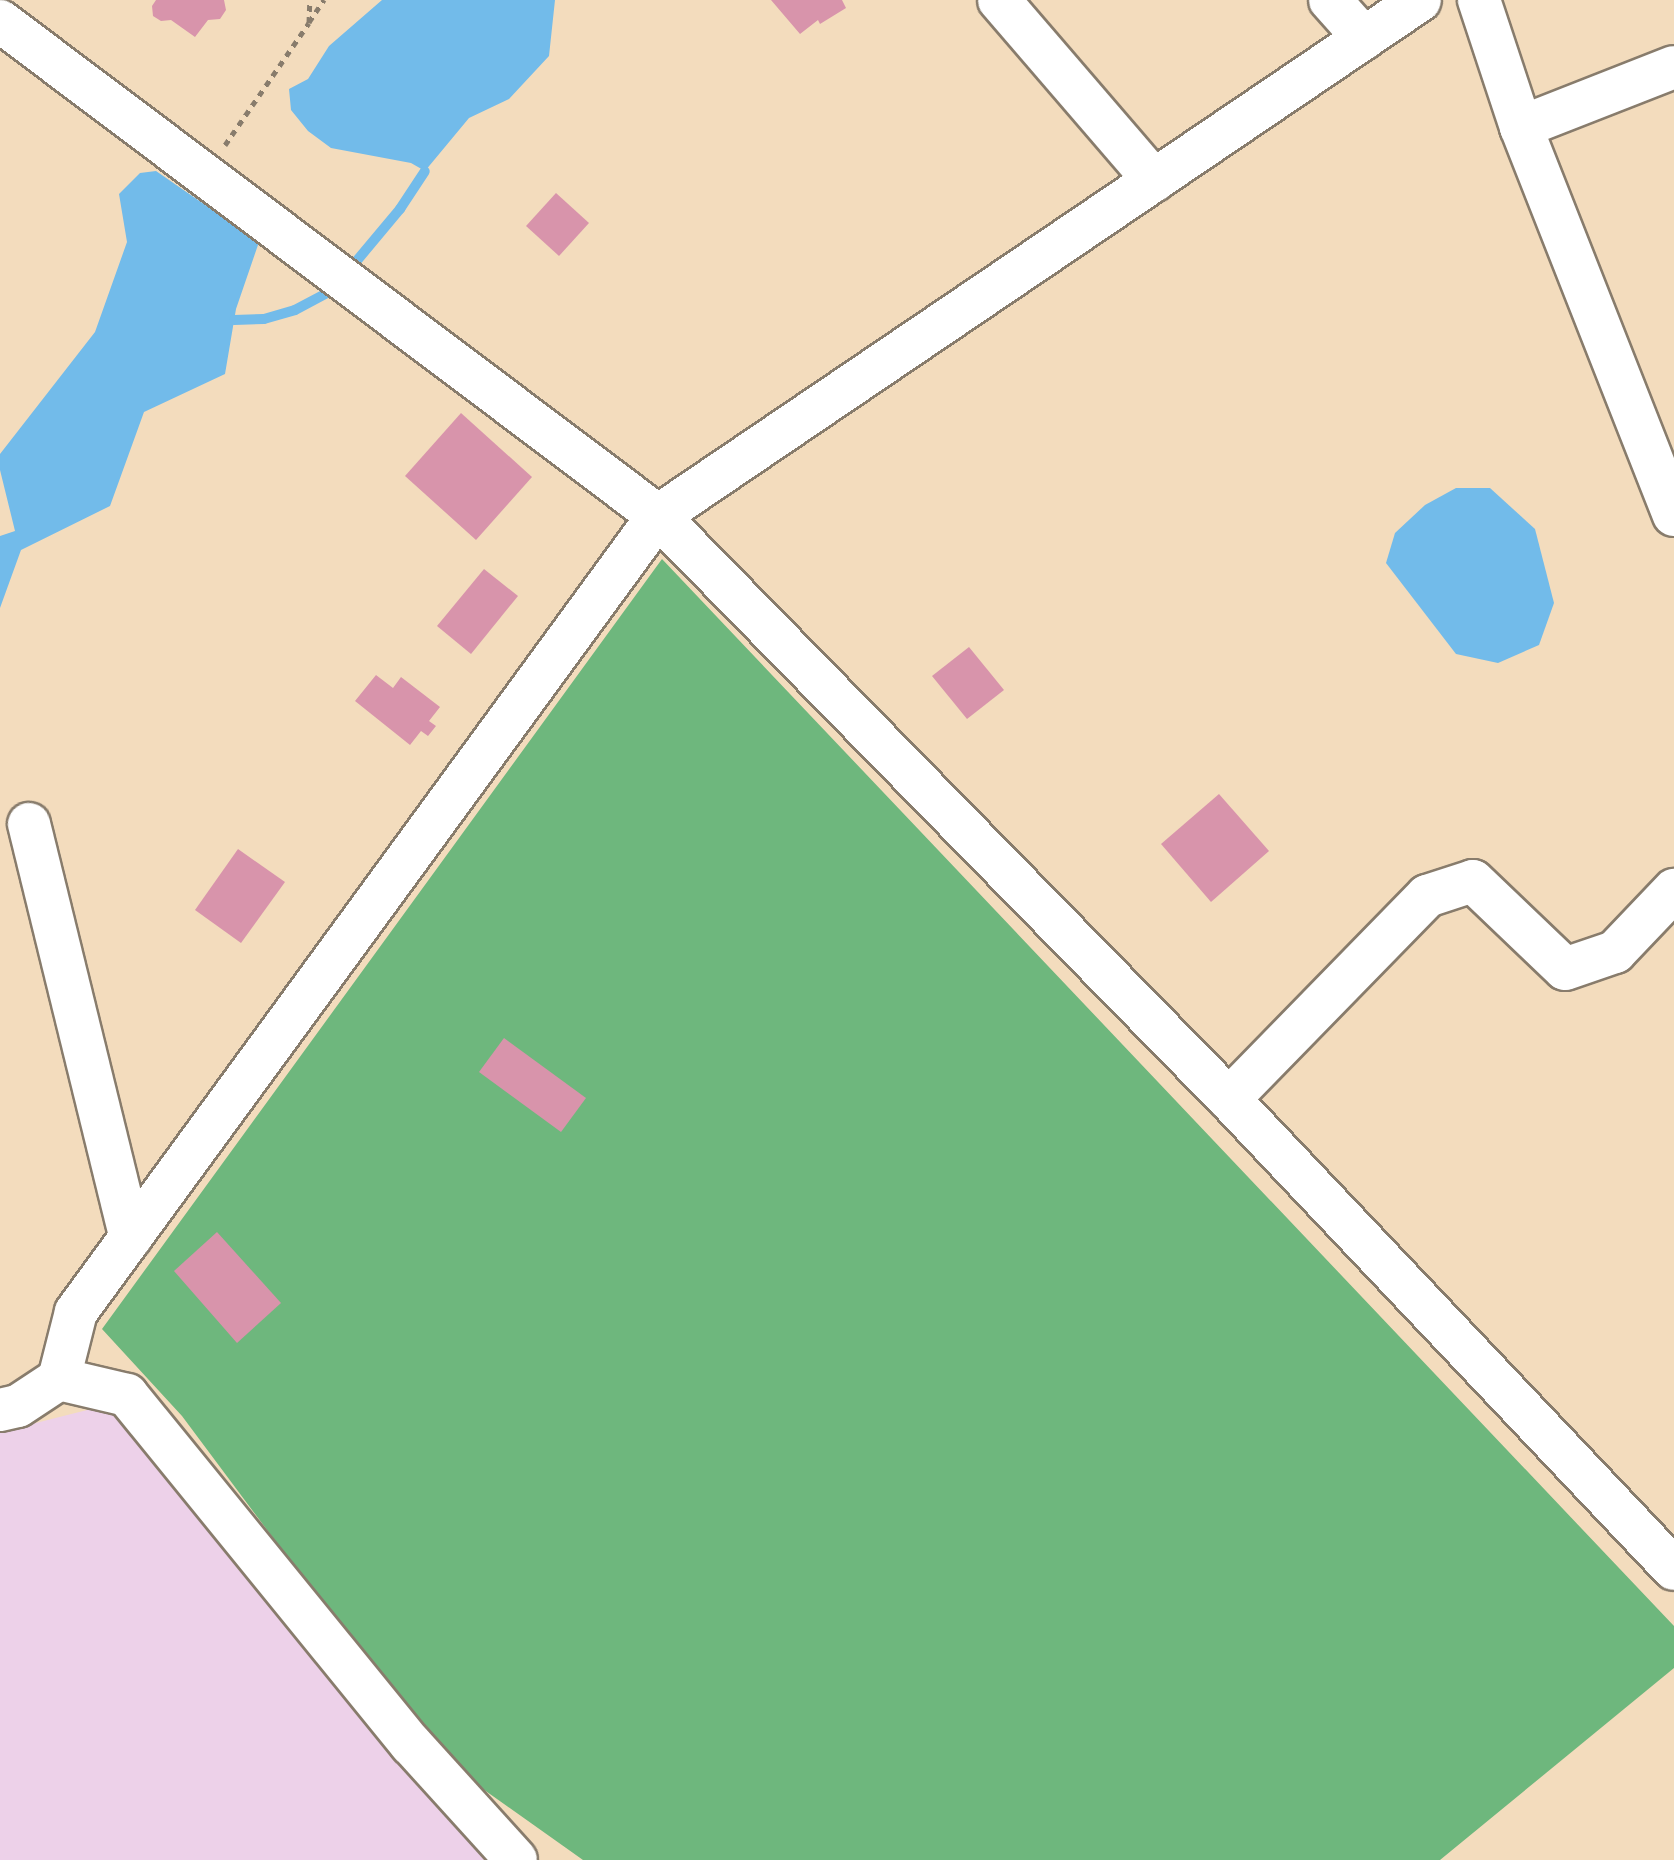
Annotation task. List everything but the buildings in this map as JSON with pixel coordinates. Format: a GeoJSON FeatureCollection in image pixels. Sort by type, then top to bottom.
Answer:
{"type":"FeatureCollection","features":[{"type":"Feature","properties":{"kind":"street"},"geometry":{"type":"LineString","coordinates":[[999,0],[1154,180]]}},
{"type":"Feature","properties":{"kind":"street"},"geometry":{"type":"LineString","coordinates":[[1330,0],[1364,38]]}},
{"type":"Feature","properties":{"kind":"street"},"geometry":{"type":"LineString","coordinates":[[0,1410],[18,1406],[59,1379],[76,1312],[658,516],[1420,0]]}},
{"type":"Feature","properties":{"kind":"street"},"geometry":{"type":"LineString","coordinates":[[1479,0],[1521,127],[1674,515]]}},
{"type":"Feature","properties":{"kind":"street"},"geometry":{"type":"LineString","coordinates":[[0,21],[658,516],[1229,1099],[1674,1569]]}},
{"type":"Feature","properties":{"kind":"street"},"geometry":{"type":"LineString","coordinates":[[1521,127],[1674,67]]}},
{"type":"Feature","properties":{"kind":"street"},"geometry":{"type":"LineString","coordinates":[[29,824],[131,1238]]}},
{"type":"Feature","properties":{"kind":"street"},"geometry":{"type":"LineString","coordinates":[[1229,1099],[1427,896],[1473,881],[1565,969],[1615,952],[1674,890]]}},
{"type":"Feature","properties":{"kind":"street"},"geometry":{"type":"LineString","coordinates":[[59,1379],[127,1395],[411,1744],[516,1860]]}},
{"type":"Feature","properties":{"kind":"path"},"geometry":{"type":"LineString","coordinates":[[309,23],[310,0]]}},
{"type":"Feature","properties":{"kind":"path"},"geometry":{"type":"LineString","coordinates":[[204,175],[324,0]]}},
{"type":"Feature","properties":{"kind":"shaded area"},"geometry":{"type":"Polygon","coordinates":[[[111,1404],[489,1860],[0,1860],[0,1432],[111,1404]]]}},
{"type":"Feature","properties":{"kind":"green space"},"geometry":{"type":"Polygon","coordinates":[[[662,559],[1674,1626],[1674,1668],[1440,1860],[583,1860],[435,1755],[182,1416],[102,1329],[662,559]]]}},
{"type":"Feature","properties":{"kind":"water"},"geometry":{"type":"Polygon","coordinates":[[[382,0],[555,0],[549,56],[509,99],[469,118],[425,171],[411,163],[331,148],[308,131],[291,110],[289,89],[308,79],[329,46],[382,0]]]}},
{"type":"Feature","properties":{"kind":"water"},"geometry":{"type":"Polygon","coordinates":[[[156,171],[259,242],[236,309],[225,374],[144,412],[110,506],[21,550],[0,608],[0,536],[15,531],[0,470],[0,454],[95,332],[127,242],[119,194],[140,173],[156,171]]]}},
{"type":"Feature","properties":{"kind":"water"},"geometry":{"type":"Polygon","coordinates":[[[1456,488],[1490,488],[1535,529],[1554,603],[1539,645],[1498,663],[1456,654],[1386,563],[1395,533],[1425,505],[1456,488]]]}},
{"type":"Feature","properties":{"kind":"waterway"},"geometry":{"type":"LineString","coordinates":[[349,270],[400,209],[425,171]]}},
{"type":"Feature","properties":{"kind":"waterway"},"geometry":{"type":"LineString","coordinates":[[234,320],[264,319],[295,310],[327,293]]}}]}
